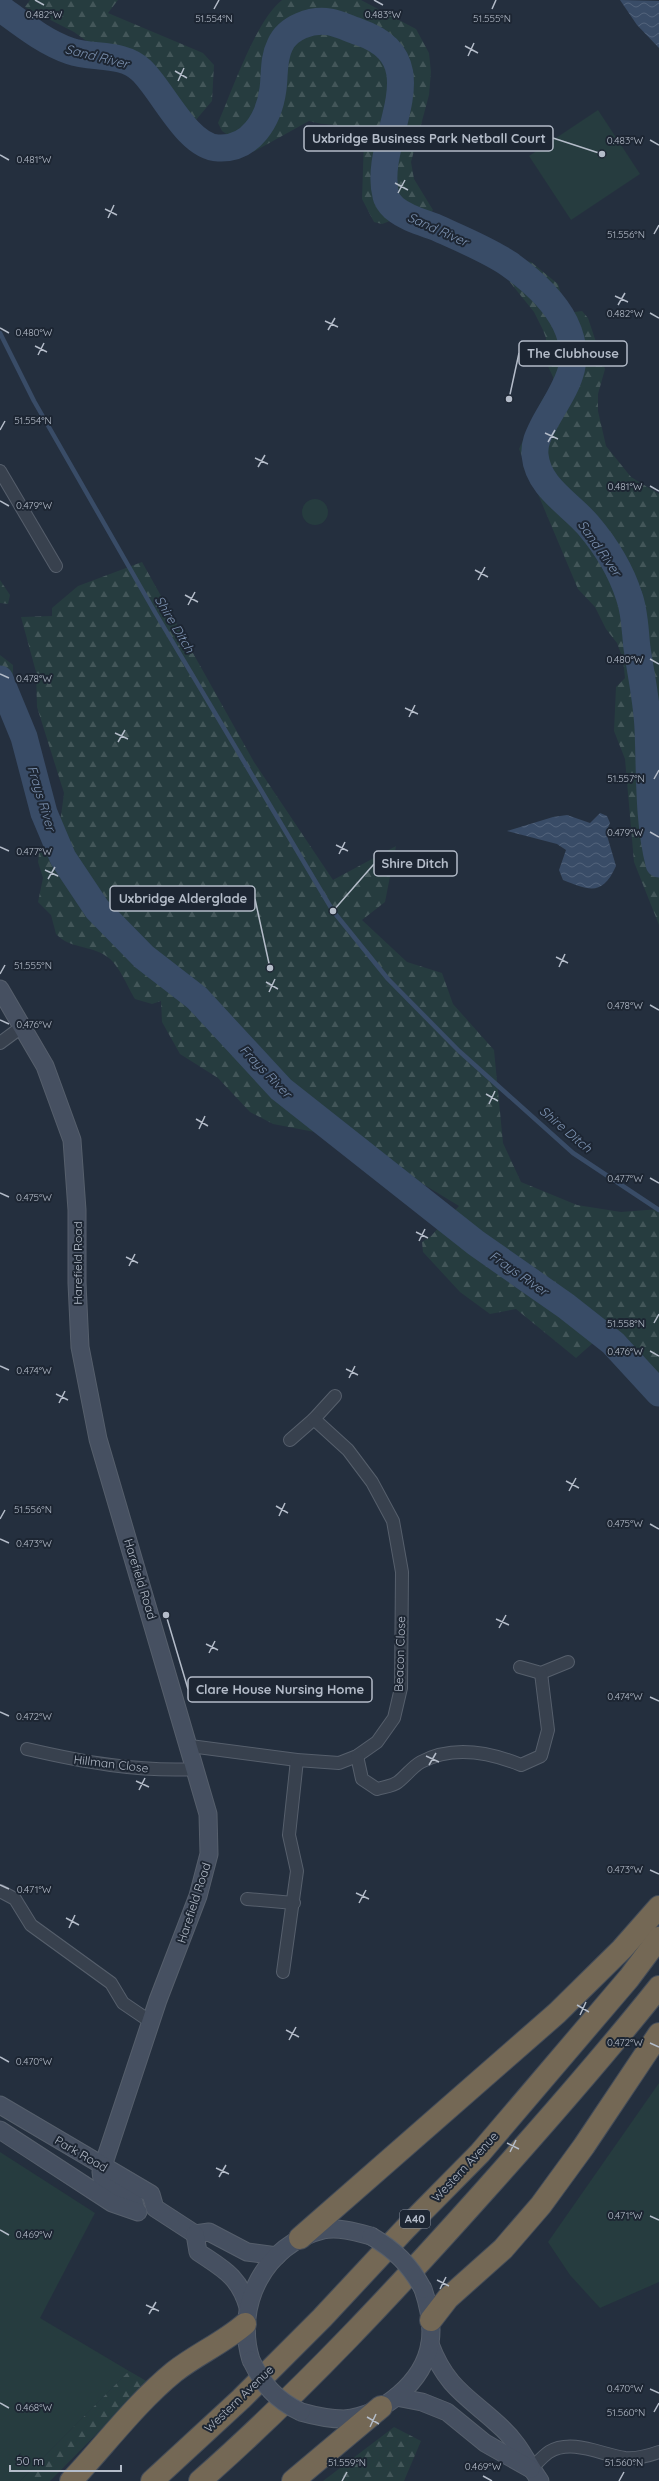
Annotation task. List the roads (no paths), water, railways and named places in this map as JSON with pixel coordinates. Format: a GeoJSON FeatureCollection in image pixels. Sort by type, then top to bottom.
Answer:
{"type":"FeatureCollection","features":[{"type":"Feature","properties":{"kind":"highway"},"geometry":{"type":"LineString","coordinates":[[300,2238],[557,2012],[622,1949],[659,1907]]}},
{"type":"Feature","properties":{"kind":"highway","name":"Western Avenue"},"geometry":{"type":"LineString","coordinates":[[152,2481],[241,2399],[312,2328],[480,2153],[629,1978],[659,1938]]}},
{"type":"Feature","properties":{"kind":"highway","name":"A40"},"geometry":{"type":"LineString","coordinates":[[200,2481],[346,2340],[430,2252],[562,2103],[659,1987]]}},
{"type":"Feature","properties":{"kind":"highway"},"geometry":{"type":"LineString","coordinates":[[431,2320],[448,2298],[503,2249],[536,2210],[576,2158],[659,2034]]}},
{"type":"Feature","properties":{"kind":"highway"},"geometry":{"type":"LineString","coordinates":[[71,2481],[149,2395],[170,2376],[226,2340],[247,2315]]}},
{"type":"Feature","properties":{"kind":"highway"},"geometry":{"type":"LineString","coordinates":[[293,2481],[389,2402]]}},
{"type":"Feature","properties":{"kind":"main road","name":"Harefield Road"},"geometry":{"type":"LineString","coordinates":[[0,989],[45,1066],[72,1140],[77,1210],[77,1284],[80,1347],[98,1439],[190,1746],[208,1814],[209,1854],[198,1896],[151,2022],[102,2166]]}},
{"type":"Feature","properties":{"kind":"main road","name":"Park Road"},"geometry":{"type":"LineString","coordinates":[[0,2105],[151,2194],[155,2208],[195,2234]]}},
{"type":"Feature","properties":{"kind":"main road","name":"Park Road"},"geometry":{"type":"LineString","coordinates":[[0,2130],[112,2203],[136,2210],[141,2213],[155,2208]]}},
{"type":"Feature","properties":{"kind":"main road"},"geometry":{"type":"LineString","coordinates":[[102,2166],[100,2174],[102,2179],[134,2202],[136,2210]]}},
{"type":"Feature","properties":{"kind":"main road"},"geometry":{"type":"LineString","coordinates":[[338,2229],[371,2236],[388,2246],[403,2259],[423,2289],[431,2320],[430,2344],[425,2360],[418,2373],[389,2402],[360,2416],[343,2419],[323,2418],[301,2412],[285,2404],[271,2393],[260,2378],[246,2346],[247,2315],[253,2289],[263,2272],[277,2256],[300,2238],[323,2230],[338,2229]]}},
{"type":"Feature","properties":{"kind":"main road"},"geometry":{"type":"LineString","coordinates":[[247,2315],[238,2282],[227,2271],[198,2252],[195,2234],[209,2232],[247,2252],[277,2256]]}},
{"type":"Feature","properties":{"kind":"main road"},"geometry":{"type":"LineString","coordinates":[[430,2344],[437,2361],[462,2395],[503,2429],[522,2449],[536,2475]]}},
{"type":"Feature","properties":{"kind":"main road"},"geometry":{"type":"LineString","coordinates":[[389,2402],[422,2402],[447,2412],[485,2444],[536,2475]]}},
{"type":"Feature","properties":{"kind":"street"},"geometry":{"type":"LineString","coordinates":[[0,471],[56,566]]}},
{"type":"Feature","properties":{"kind":"street"},"geometry":{"type":"LineString","coordinates":[[0,1043],[23,1026]]}},
{"type":"Feature","properties":{"kind":"street"},"geometry":{"type":"LineString","coordinates":[[290,1440],[314,1419],[335,1396]]}},
{"type":"Feature","properties":{"kind":"street","name":"Beacon Close"},"geometry":{"type":"LineString","coordinates":[[190,1746],[297,1760],[339,1763],[357,1756],[377,1742],[394,1718],[401,1688],[402,1572],[393,1521],[383,1500],[348,1450],[314,1419]]}},
{"type":"Feature","properties":{"kind":"street"},"geometry":{"type":"LineString","coordinates":[[520,1666],[541,1673],[568,1662]]}},
{"type":"Feature","properties":{"kind":"street"},"geometry":{"type":"LineString","coordinates":[[357,1756],[362,1779],[378,1788],[396,1783],[420,1763],[446,1752],[475,1752],[503,1758],[521,1765],[526,1763],[541,1756],[548,1730],[541,1673]]}},
{"type":"Feature","properties":{"kind":"street","name":"Hillman Close"},"geometry":{"type":"LineString","coordinates":[[27,1749],[105,1765],[168,1770],[196,1769]]}},
{"type":"Feature","properties":{"kind":"street"},"geometry":{"type":"LineString","coordinates":[[283,1972],[294,1903],[297,1871],[289,1835],[297,1760]]}},
{"type":"Feature","properties":{"kind":"street"},"geometry":{"type":"LineString","coordinates":[[0,1891],[15,1899],[31,1925],[111,1983],[123,2003],[151,2022]]}},
{"type":"Feature","properties":{"kind":"street"},"geometry":{"type":"LineString","coordinates":[[247,1899],[294,1903]]}},
{"type":"Feature","properties":{"kind":"street"},"geometry":{"type":"LineString","coordinates":[[536,2475],[550,2452],[561,2447],[580,2448],[626,2458],[636,2458],[659,2452]]}},
{"type":"Feature","properties":{"kind":"water"},"geometry":{"type":"Polygon","coordinates":[[[620,0],[659,1],[659,48],[637,25],[620,0]]]}},
{"type":"Feature","properties":{"kind":"water"},"geometry":{"type":"Polygon","coordinates":[[[600,813],[607,816],[610,823],[606,832],[616,866],[611,876],[600,887],[588,888],[563,880],[559,870],[566,850],[557,844],[507,831],[553,817],[567,815],[590,823],[600,813]]]}},
{"type":"Feature","properties":{"kind":"waterway","name":"Sand River"},"geometry":{"type":"LineString","coordinates":[[0,8],[34,32],[60,47],[79,53],[116,58],[133,64],[149,79],[176,116],[196,138],[207,145],[218,148],[240,144],[249,138],[263,121],[271,100],[275,61],[278,50],[284,39],[295,29],[308,23],[323,21],[330,22],[359,32],[384,45],[397,62],[401,82],[398,104],[387,150],[384,174],[386,196],[388,201],[394,208],[404,214],[482,249],[509,264],[533,283],[548,298],[560,314],[571,338],[573,352],[569,377],[564,389],[543,426],[536,444],[535,455],[537,466],[548,485],[588,525],[606,550],[622,577],[631,602],[644,688],[648,729],[651,814],[655,847],[659,864]]}},
{"type":"Feature","properties":{"kind":"waterway","name":"Shire Ditch"},"geometry":{"type":"LineString","coordinates":[[0,333],[34,401],[156,614],[333,911],[388,979],[459,1051],[573,1153],[659,1210]]}},
{"type":"Feature","properties":{"kind":"waterway","name":"Frays River"},"geometry":{"type":"LineString","coordinates":[[0,679],[24,737],[44,813],[63,858],[97,909],[144,957],[197,998],[281,1089],[476,1243],[566,1306],[613,1343],[659,1393]]}},
{"type":"Feature","properties":{"kind":"place","name":"Uxbridge Business Park Netball Court"},"geometry":{"type":"Point","coordinates":[602,154]}},
{"type":"Feature","properties":{"kind":"place","name":"The Clubhouse"},"geometry":{"type":"Point","coordinates":[509,399]}},
{"type":"Feature","properties":{"kind":"place","name":"Shire Ditch"},"geometry":{"type":"Point","coordinates":[333,911]}},
{"type":"Feature","properties":{"kind":"place","name":"Uxbridge Alderglade"},"geometry":{"type":"Point","coordinates":[270,968]}},
{"type":"Feature","properties":{"kind":"place","name":"Clare House Nursing Home"},"geometry":{"type":"Point","coordinates":[166,1615]}}]}
